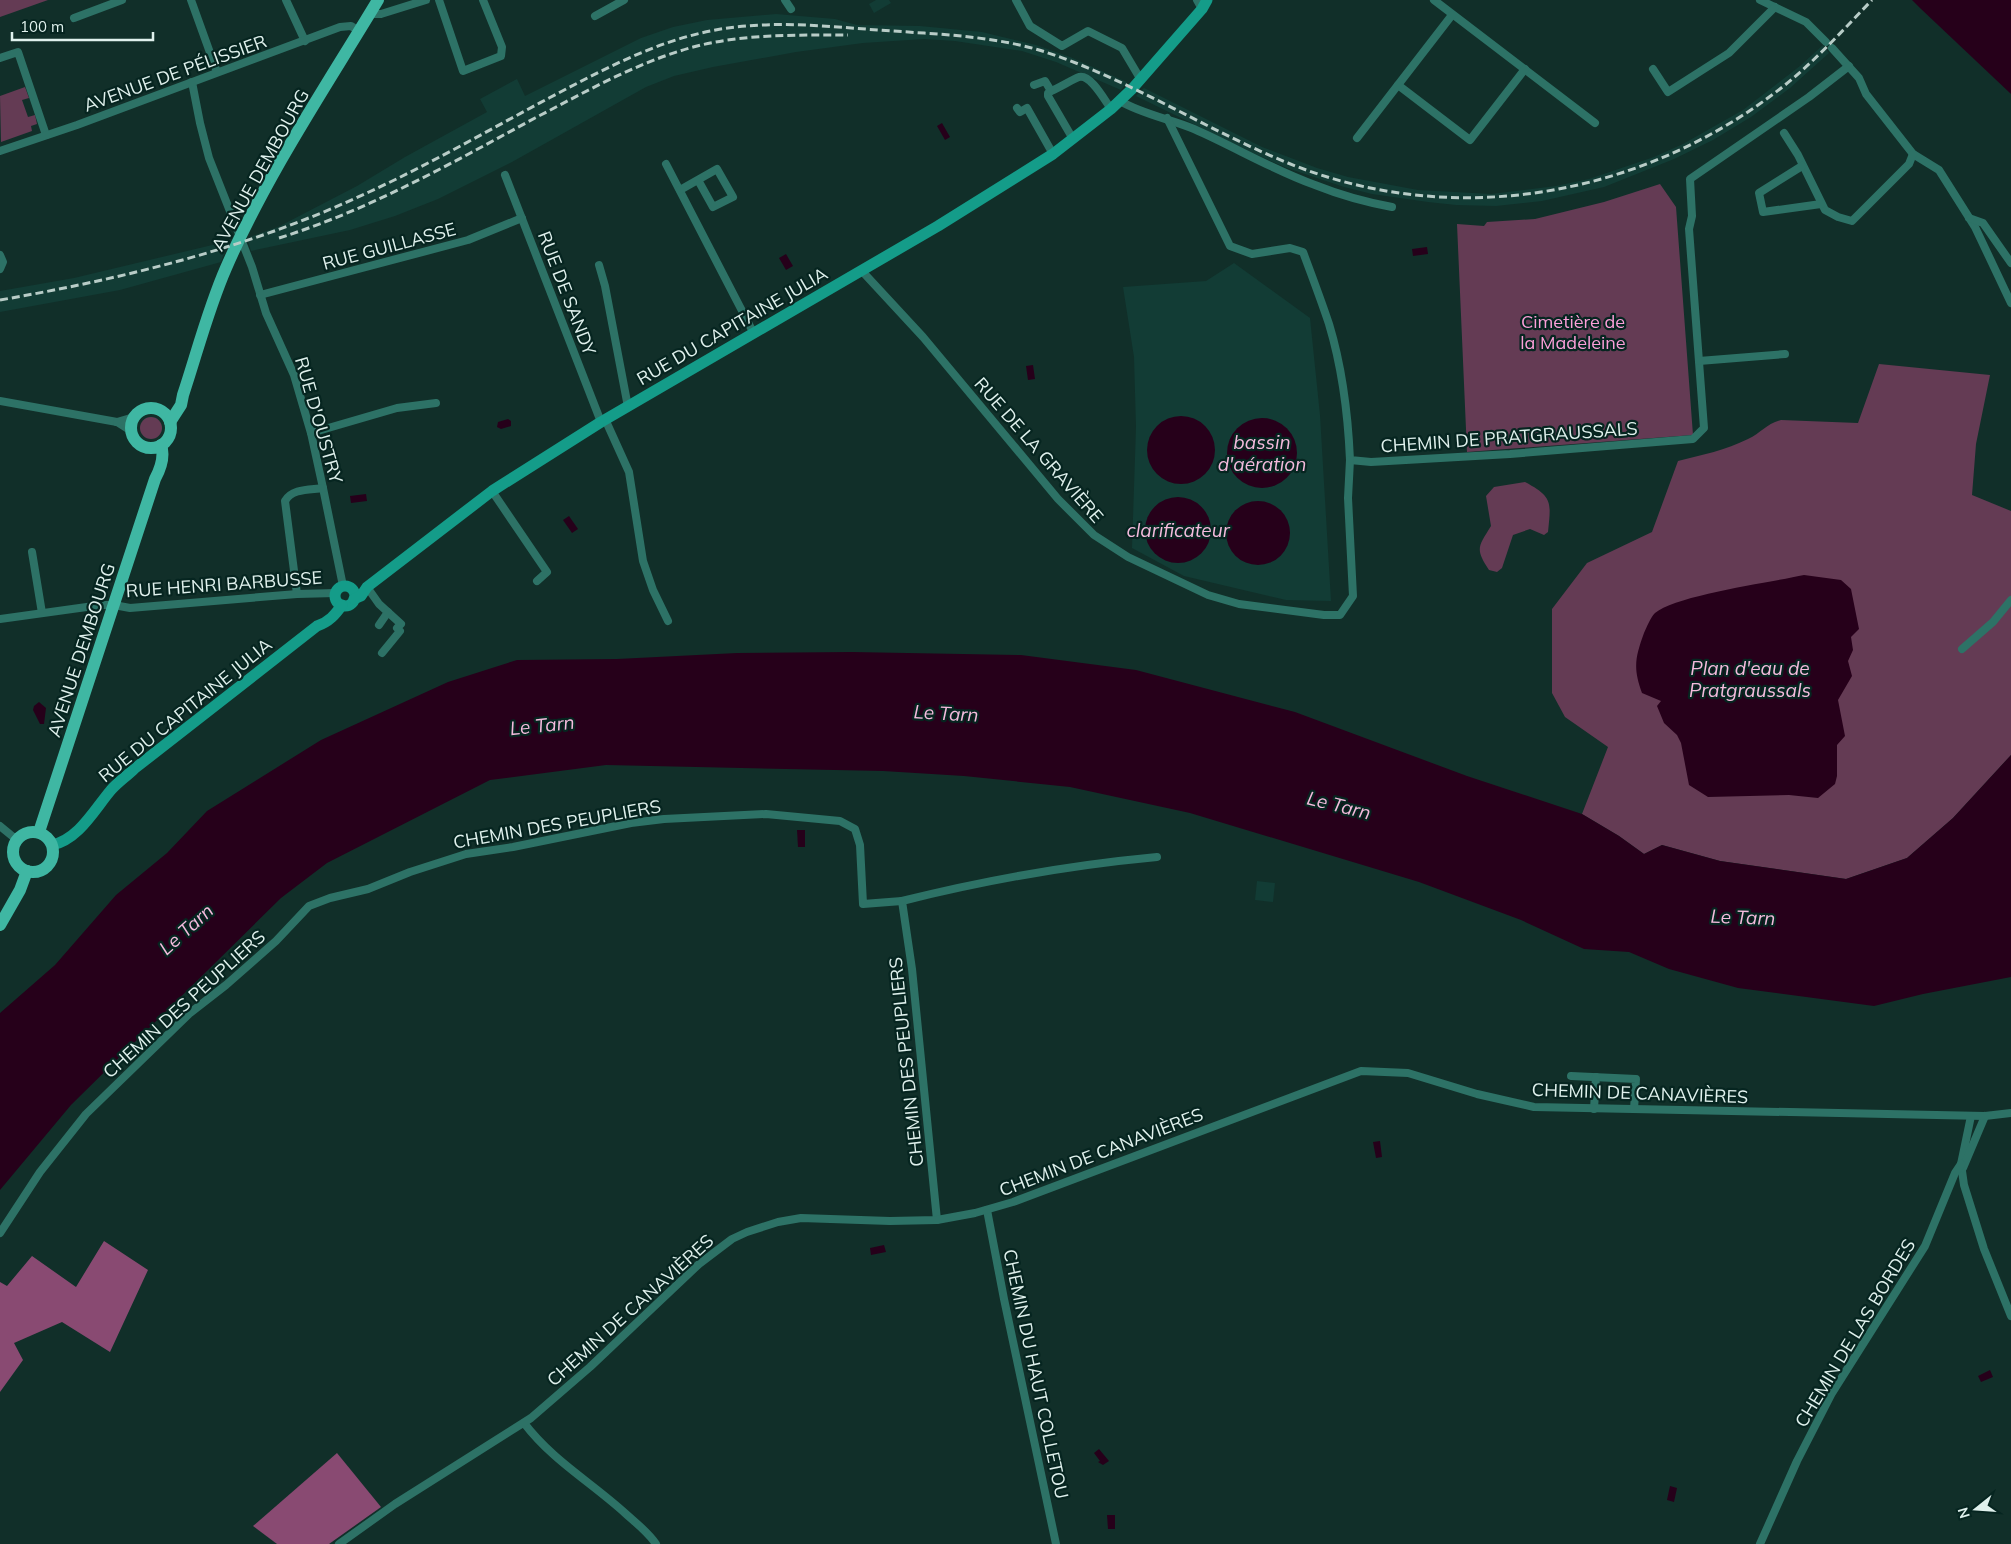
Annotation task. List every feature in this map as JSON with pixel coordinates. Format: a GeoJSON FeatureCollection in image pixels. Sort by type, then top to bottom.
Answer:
{"type":"FeatureCollection","features":[{"type":"Feature","properties":{"kind":"main road","name":"AVENUE DEMBOURG"},"geometry":{"type":"LineString","coordinates":[[170,422],[181,405],[224,274],[240,239],[267,186],[302,125],[378,0]]}},
{"type":"Feature","properties":{"kind":"main road"},"geometry":{"type":"LineString","coordinates":[[160,410],[170,422],[170,432],[167,439],[161,445],[147,447],[135,440],[131,431],[134,418],[146,408],[160,410],[174,406],[183,395]]}},
{"type":"Feature","properties":{"kind":"main road","name":"AVENUE DEMBOURG"},"geometry":{"type":"LineString","coordinates":[[39,832],[155,479],[161,467],[163,451],[161,445]]}},
{"type":"Feature","properties":{"kind":"main road","name":"AVENUE DEMBOURG"},"geometry":{"type":"LineString","coordinates":[[147,447],[154,460],[155,479]]}},
{"type":"Feature","properties":{"kind":"main road"},"geometry":{"type":"LineString","coordinates":[[26,832],[39,832],[45,835],[52,845],[52,858],[45,868],[39,871],[27,871],[21,868],[14,858],[14,846],[16,840],[26,832]]}},
{"type":"Feature","properties":{"kind":"main road"},"geometry":{"type":"LineString","coordinates":[[0,925],[20,890],[27,871]]}},
{"type":"Feature","properties":{"kind":"street"},"geometry":{"type":"LineString","coordinates":[[74,18],[122,0]]}},
{"type":"Feature","properties":{"kind":"street"},"geometry":{"type":"LineString","coordinates":[[191,0],[217,72]]}},
{"type":"Feature","properties":{"kind":"street"},"geometry":{"type":"LineString","coordinates":[[286,0],[305,41]]}},
{"type":"Feature","properties":{"kind":"street"},"geometry":{"type":"LineString","coordinates":[[370,14],[380,14],[426,0]]}},
{"type":"Feature","properties":{"kind":"street"},"geometry":{"type":"LineString","coordinates":[[439,0],[463,71],[501,56],[502,47],[483,0]]}},
{"type":"Feature","properties":{"kind":"street"},"geometry":{"type":"LineString","coordinates":[[595,16],[624,0]]}},
{"type":"Feature","properties":{"kind":"street"},"geometry":{"type":"LineString","coordinates":[[785,0],[792,9]]}},
{"type":"Feature","properties":{"kind":"street"},"geometry":{"type":"LineString","coordinates":[[1016,0],[1030,26],[1062,46],[1088,32],[1122,48],[1141,80]]}},
{"type":"Feature","properties":{"kind":"street"},"geometry":{"type":"LineString","coordinates":[[1434,0],[1452,16],[1525,68],[1595,123]]}},
{"type":"Feature","properties":{"kind":"street"},"geometry":{"type":"LineString","coordinates":[[1760,0],[1806,22],[1849,66],[1866,94],[1913,154],[1940,170],[1969,218],[2011,303]]}},
{"type":"Feature","properties":{"kind":"street","name":"RUE DU CAPITAINE JULIA"},"geometry":{"type":"LineString","coordinates":[[52,845],[63,842],[75,833],[112,789],[134,769],[317,626],[326,623],[344,596],[361,596],[367,587],[492,491],[603,421],[938,226],[1053,154],[1111,109],[1141,80],[1202,3]]}},
{"type":"Feature","properties":{"kind":"street"},"geometry":{"type":"LineString","coordinates":[[1653,70],[1668,92],[1729,53],[1742,42],[1775,6]]}},
{"type":"Feature","properties":{"kind":"street"},"geometry":{"type":"LineString","coordinates":[[1357,138],[1452,16]]}},
{"type":"Feature","properties":{"kind":"street","name":"AVENUE DE PÉLISSIER"},"geometry":{"type":"LineString","coordinates":[[0,151],[340,27],[351,26],[359,31]]}},
{"type":"Feature","properties":{"kind":"street"},"geometry":{"type":"LineString","coordinates":[[0,58],[18,52],[46,135]]}},
{"type":"Feature","properties":{"kind":"street","name":"CHEMIN DE PRATGRAUSSALS"},"geometry":{"type":"LineString","coordinates":[[1350,460],[1372,462],[1510,454],[1693,439],[1704,428],[1689,229],[1692,216],[1690,179],[1809,97],[1849,66]]}},
{"type":"Feature","properties":{"kind":"street"},"geometry":{"type":"LineString","coordinates":[[1398,85],[1470,140],[1525,68]]}},
{"type":"Feature","properties":{"kind":"street"},"geometry":{"type":"LineString","coordinates":[[1073,139],[1048,93],[1080,77],[1086,78],[1092,81],[1111,109]]}},
{"type":"Feature","properties":{"kind":"street"},"geometry":{"type":"LineString","coordinates":[[1034,85],[1045,81],[1051,91]]}},
{"type":"Feature","properties":{"kind":"street","name":"RUE D'OUSTRY"},"geometry":{"type":"LineString","coordinates":[[192,82],[209,158],[252,267],[266,312],[294,375],[311,433],[344,596]]}},
{"type":"Feature","properties":{"kind":"street"},"geometry":{"type":"LineString","coordinates":[[1120,101],[1128,106],[1168,118],[1314,185],[1366,202],[1392,207]]}},
{"type":"Feature","properties":{"kind":"street"},"geometry":{"type":"LineString","coordinates":[[1017,108],[1020,112],[1028,108],[1053,154]]}},
{"type":"Feature","properties":{"kind":"street"},"geometry":{"type":"LineString","coordinates":[[1168,118],[1230,246],[1252,254],[1290,248],[1304,252],[1329,326],[1344,392],[1350,460]]}},
{"type":"Feature","properties":{"kind":"street"},"geometry":{"type":"LineString","coordinates":[[1784,133],[1798,155],[1825,210],[1838,217],[1852,221],[1909,164],[1913,154]]}},
{"type":"Feature","properties":{"kind":"street"},"geometry":{"type":"LineString","coordinates":[[666,164],[753,332]]}},
{"type":"Feature","properties":{"kind":"street"},"geometry":{"type":"LineString","coordinates":[[1802,166],[1759,193],[1763,212],[1821,204]]}},
{"type":"Feature","properties":{"kind":"street"},"geometry":{"type":"LineString","coordinates":[[680,190],[717,169],[733,197],[713,207],[698,180]]}},
{"type":"Feature","properties":{"kind":"street","name":"RUE DE SANDY"},"geometry":{"type":"LineString","coordinates":[[505,175],[603,421],[629,472],[643,561],[653,590],[668,621]]}},
{"type":"Feature","properties":{"kind":"street","name":"RUE GUILLASSE"},"geometry":{"type":"LineString","coordinates":[[260,295],[468,240],[522,218]]}},
{"type":"Feature","properties":{"kind":"street"},"geometry":{"type":"LineString","coordinates":[[1969,218],[1983,223],[2011,263]]}},
{"type":"Feature","properties":{"kind":"street"},"geometry":{"type":"LineString","coordinates":[[0,255],[3,262],[0,268]]}},
{"type":"Feature","properties":{"kind":"street"},"geometry":{"type":"LineString","coordinates":[[599,265],[606,286],[628,407]]}},
{"type":"Feature","properties":{"kind":"street","name":"RUE DE LA GRAVIÈRE"},"geometry":{"type":"LineString","coordinates":[[861,270],[923,338],[1058,499],[1094,535],[1128,557],[1208,595],[1239,604],[1324,615],[1340,615],[1354,596],[1348,498],[1350,460]]}},
{"type":"Feature","properties":{"kind":"street"},"geometry":{"type":"LineString","coordinates":[[1699,362],[1785,354]]}},
{"type":"Feature","properties":{"kind":"street"},"geometry":{"type":"LineString","coordinates":[[0,401],[117,422],[131,431]]}},
{"type":"Feature","properties":{"kind":"street"},"geometry":{"type":"LineString","coordinates":[[311,433],[398,408],[436,403]]}},
{"type":"Feature","properties":{"kind":"street"},"geometry":{"type":"LineString","coordinates":[[117,422],[134,418]]}},
{"type":"Feature","properties":{"kind":"street"},"geometry":{"type":"LineString","coordinates":[[297,594],[285,500],[293,492],[323,488]]}},
{"type":"Feature","properties":{"kind":"street"},"geometry":{"type":"LineString","coordinates":[[492,491],[547,572],[537,580]]}},
{"type":"Feature","properties":{"kind":"street"},"geometry":{"type":"LineString","coordinates":[[32,552],[42,613]]}},
{"type":"Feature","properties":{"kind":"street"},"geometry":{"type":"LineString","coordinates":[[367,587],[379,604],[401,624],[397,628],[400,631],[382,653]]}},
{"type":"Feature","properties":{"kind":"street","name":"RUE HENRI BARBUSSE"},"geometry":{"type":"LineString","coordinates":[[0,619],[101,605],[130,608],[297,594],[344,596]]}},
{"type":"Feature","properties":{"kind":"street"},"geometry":{"type":"LineString","coordinates":[[1962,649],[1993,622],[2011,600]]}},
{"type":"Feature","properties":{"kind":"street"},"geometry":{"type":"LineString","coordinates":[[379,625],[388,612]]}},
{"type":"Feature","properties":{"kind":"street","name":"CHEMIN DES PEUPLIERS"},"geometry":{"type":"LineString","coordinates":[[0,1233],[40,1172],[86,1114],[190,1013],[226,985],[276,941],[309,906],[330,898],[368,889],[447,859],[478,851],[513,847],[631,823],[664,819],[766,814],[840,821],[854,830],[860,845],[864,904],[902,900],[971,884],[1104,862],[1157,857]]}},
{"type":"Feature","properties":{"kind":"street"},"geometry":{"type":"LineString","coordinates":[[0,826],[16,840]]}},
{"type":"Feature","properties":{"kind":"street","name":"CHEMIN DES PEUPLIERS"},"geometry":{"type":"LineString","coordinates":[[902,900],[912,969],[938,1220]]}},
{"type":"Feature","properties":{"kind":"street","name":"CHEMIN DE CANAVIÈRES"},"geometry":{"type":"LineString","coordinates":[[339,1544],[395,1504],[524,1423],[590,1366],[700,1264],[732,1240],[747,1232],[778,1222],[802,1218],[890,1221],[938,1220],[987,1210],[1013,1202],[1361,1071],[1408,1073],[1477,1094],[1534,1107],[1971,1116],[2011,1113]]}},
{"type":"Feature","properties":{"kind":"street"},"geometry":{"type":"LineString","coordinates":[[1571,1076],[1636,1079],[1634,1109]]}},
{"type":"Feature","properties":{"kind":"street"},"geometry":{"type":"LineString","coordinates":[[1594,1109],[1596,1077]]}},
{"type":"Feature","properties":{"kind":"street"},"geometry":{"type":"LineString","coordinates":[[1971,1116],[1961,1167],[1968,1200],[2011,1316]]}},
{"type":"Feature","properties":{"kind":"street"},"geometry":{"type":"LineString","coordinates":[[1961,1167],[1985,1116]]}},
{"type":"Feature","properties":{"kind":"street","name":"CHEMIN DE LAS BORDES"},"geometry":{"type":"LineString","coordinates":[[1760,1544],[1797,1461],[1832,1392],[1925,1246],[1955,1173],[1961,1167]]}},
{"type":"Feature","properties":{"kind":"street","name":"CHEMIN DU HAUT COLLETOU"},"geometry":{"type":"LineString","coordinates":[[987,1210],[1056,1544]]}},
{"type":"Feature","properties":{"kind":"street"},"geometry":{"type":"LineString","coordinates":[[524,1423],[540,1443],[613,1502],[651,1537],[656,1544]]}},
{"type":"Feature","properties":{"kind":"shaded area"},"geometry":{"type":"Polygon","coordinates":[[[876,0],[889,0],[891,3],[874,13],[869,4],[876,0]]]}},
{"type":"Feature","properties":{"kind":"shaded area"},"geometry":{"type":"Polygon","coordinates":[[[776,14],[835,19],[857,25],[920,26],[982,32],[1036,45],[1070,57],[1127,82],[1121,90],[1056,62],[1022,51],[955,41],[924,39],[863,43],[796,52],[713,67],[674,76],[646,87],[512,162],[438,199],[395,216],[350,230],[251,251],[247,238],[278,227],[357,186],[487,112],[480,99],[517,79],[525,96],[641,38],[673,27],[707,20],[776,14]]]}},
{"type":"Feature","properties":{"kind":"shaded area"},"geometry":{"type":"Polygon","coordinates":[[[1823,45],[1829,53],[1790,88],[1751,117],[1713,140],[1674,159],[1604,187],[1542,201],[1496,206],[1428,202],[1372,194],[1344,187],[1287,168],[1257,155],[1136,96],[1144,88],[1262,147],[1317,168],[1348,177],[1418,190],[1491,194],[1556,186],[1589,179],[1654,157],[1683,144],[1743,110],[1800,66],[1823,45]]]}},
{"type":"Feature","properties":{"kind":"shaded area"},"geometry":{"type":"Polygon","coordinates":[[[229,241],[221,262],[120,290],[0,312],[0,291],[74,278],[229,241]]]}},
{"type":"Feature","properties":{"kind":"shaded area"},"geometry":{"type":"Polygon","coordinates":[[[1234,263],[1310,318],[1320,415],[1331,601],[1286,600],[1184,576],[1132,548],[1136,427],[1134,357],[1123,287],[1206,281],[1234,263]]]}},
{"type":"Feature","properties":{"kind":"shaded area"},"geometry":{"type":"Polygon","coordinates":[[[1257,881],[1275,883],[1273,902],[1255,900],[1257,881]]]}},
{"type":"Feature","properties":{"kind":"shaded area"},"geometry":{"type":"Polygon","coordinates":[[[104,1241],[148,1270],[110,1352],[62,1322],[14,1343],[23,1360],[0,1392],[0,1282],[7,1286],[32,1256],[76,1287],[104,1241]]]}},
{"type":"Feature","properties":{"kind":"shaded area"},"geometry":{"type":"Polygon","coordinates":[[[337,1453],[381,1507],[329,1544],[277,1544],[253,1526],[337,1453]]]}},
{"type":"Feature","properties":{"kind":"green space"},"geometry":{"type":"Polygon","coordinates":[[[0,0],[48,0],[0,17],[0,0]]]}},
{"type":"Feature","properties":{"kind":"green space"},"geometry":{"type":"Polygon","coordinates":[[[25,87],[29,98],[22,100],[28,117],[35,115],[37,124],[31,126],[32,131],[1,142],[0,96],[25,87]]]}},
{"type":"Feature","properties":{"kind":"green space","name":"Cimetière de la Madeleine"},"geometry":{"type":"Polygon","coordinates":[[[1660,184],[1676,207],[1693,435],[1467,452],[1457,224],[1484,226],[1487,222],[1535,219],[1604,202],[1660,184]]]}},
{"type":"Feature","properties":{"kind":"green space"},"geometry":{"type":"Polygon","coordinates":[[[1879,364],[1990,375],[1976,444],[1972,495],[2011,511],[2011,755],[1953,818],[1907,858],[1846,879],[1720,861],[1662,845],[1644,854],[1619,836],[1582,814],[1608,747],[1565,717],[1552,693],[1552,609],[1587,563],[1652,532],[1678,461],[1740,443],[1781,420],[1858,423],[1879,364]]]}},
{"type":"Feature","properties":{"kind":"green space"},"geometry":{"type":"Polygon","coordinates":[[[151,417],[159,420],[162,428],[159,436],[151,439],[143,436],[140,428],[143,420],[151,417]]]}},
{"type":"Feature","properties":{"kind":"green space"},"geometry":{"type":"Polygon","coordinates":[[[1525,482],[1541,492],[1548,501],[1550,514],[1548,532],[1544,535],[1530,529],[1513,535],[1502,568],[1497,572],[1489,570],[1480,552],[1483,539],[1491,526],[1486,496],[1494,487],[1525,482]]]}},
{"type":"Feature","properties":{"kind":"water"},"geometry":{"type":"Polygon","coordinates":[[[1912,0],[2011,0],[2011,94],[1920,8],[1912,0]]]}},
{"type":"Feature","properties":{"kind":"water"},"geometry":{"type":"Polygon","coordinates":[[[942,123],[950,137],[945,140],[937,126],[942,123]]]}},
{"type":"Feature","properties":{"kind":"water"},"geometry":{"type":"Polygon","coordinates":[[[1427,247],[1428,254],[1413,256],[1412,249],[1427,247]]]}},
{"type":"Feature","properties":{"kind":"water"},"geometry":{"type":"Polygon","coordinates":[[[786,254],[793,266],[786,270],[779,258],[786,254]]]}},
{"type":"Feature","properties":{"kind":"water"},"geometry":{"type":"Polygon","coordinates":[[[1033,365],[1035,379],[1028,380],[1026,366],[1033,365]]]}},
{"type":"Feature","properties":{"kind":"water","name":"bassin d'aération"},"geometry":{"type":"Polygon","coordinates":[[[1181,416],[1194,419],[1205,426],[1212,437],[1215,450],[1212,463],[1205,474],[1194,481],[1181,484],[1168,481],[1157,474],[1150,463],[1147,450],[1150,437],[1157,426],[1168,419],[1181,416]]]}},
{"type":"Feature","properties":{"kind":"water","name":"bassin d'aération"},"geometry":{"type":"Polygon","coordinates":[[[1262,418],[1275,421],[1287,428],[1294,440],[1297,453],[1294,466],[1287,478],[1275,485],[1262,488],[1249,485],[1237,478],[1230,466],[1227,453],[1230,440],[1237,428],[1249,421],[1262,418]]]}},
{"type":"Feature","properties":{"kind":"water"},"geometry":{"type":"Polygon","coordinates":[[[508,419],[511,421],[511,426],[501,429],[497,427],[498,422],[508,419]]]}},
{"type":"Feature","properties":{"kind":"water"},"geometry":{"type":"Polygon","coordinates":[[[366,494],[367,501],[351,503],[350,496],[366,494]]]}},
{"type":"Feature","properties":{"kind":"water","name":"clarificateur"},"geometry":{"type":"Polygon","coordinates":[[[1178,497],[1190,500],[1201,507],[1208,518],[1211,530],[1208,542],[1201,553],[1190,560],[1178,563],[1166,560],[1155,553],[1148,542],[1145,530],[1148,518],[1155,507],[1166,500],[1178,497]]]}},
{"type":"Feature","properties":{"kind":"water","name":"clarificateur"},"geometry":{"type":"Polygon","coordinates":[[[1252,501],[1264,501],[1281,510],[1288,521],[1290,533],[1288,545],[1281,556],[1264,565],[1252,565],[1240,560],[1231,551],[1226,539],[1226,527],[1231,515],[1240,506],[1252,501]]]}},
{"type":"Feature","properties":{"kind":"water"},"geometry":{"type":"Polygon","coordinates":[[[569,516],[578,529],[572,533],[563,520],[569,516]]]}},
{"type":"Feature","properties":{"kind":"water","name":"Plan d'eau de Pratgraussals"},"geometry":{"type":"Polygon","coordinates":[[[1804,575],[1841,580],[1851,589],[1859,629],[1851,637],[1853,650],[1848,661],[1852,676],[1838,700],[1845,736],[1837,745],[1837,776],[1835,784],[1818,798],[1789,795],[1708,797],[1689,785],[1681,743],[1677,735],[1664,723],[1657,706],[1661,701],[1642,693],[1637,677],[1636,663],[1644,633],[1655,613],[1666,606],[1703,595],[1804,575]]]}},
{"type":"Feature","properties":{"kind":"water","name":"Le Tarn"},"geometry":{"type":"Polygon","coordinates":[[[852,652],[1021,655],[1136,670],[1295,712],[1467,776],[1582,814],[1619,836],[1644,854],[1662,845],[1720,861],[1846,879],[1907,858],[1953,818],[2011,755],[2011,977],[1923,994],[1874,1006],[1738,988],[1669,969],[1629,952],[1584,949],[1521,920],[1419,882],[1190,813],[1070,787],[964,776],[883,771],[606,765],[490,780],[327,863],[281,898],[71,1105],[0,1190],[0,1013],[55,965],[116,895],[167,853],[207,811],[321,740],[448,682],[517,660],[617,659],[737,653],[852,652]]]}},
{"type":"Feature","properties":{"kind":"water"},"geometry":{"type":"Polygon","coordinates":[[[39,702],[46,708],[44,724],[40,724],[33,710],[34,706],[39,702]]]}},
{"type":"Feature","properties":{"kind":"water"},"geometry":{"type":"Polygon","coordinates":[[[797,830],[805,830],[805,847],[798,847],[797,830]]]}},
{"type":"Feature","properties":{"kind":"water"},"geometry":{"type":"Polygon","coordinates":[[[1380,1141],[1382,1157],[1376,1158],[1373,1142],[1380,1141]]]}},
{"type":"Feature","properties":{"kind":"water"},"geometry":{"type":"Polygon","coordinates":[[[884,1245],[886,1252],[871,1255],[870,1248],[884,1245]]]}},
{"type":"Feature","properties":{"kind":"water"},"geometry":{"type":"Polygon","coordinates":[[[1990,1370],[1993,1377],[1981,1382],[1978,1376],[1990,1370]]]}},
{"type":"Feature","properties":{"kind":"water"},"geometry":{"type":"Polygon","coordinates":[[[1099,1449],[1109,1461],[1103,1465],[1098,1462],[1100,1461],[1094,1453],[1099,1449]]]}},
{"type":"Feature","properties":{"kind":"water"},"geometry":{"type":"Polygon","coordinates":[[[1670,1486],[1677,1488],[1674,1502],[1667,1500],[1670,1486]]]}},
{"type":"Feature","properties":{"kind":"water"},"geometry":{"type":"Polygon","coordinates":[[[1107,1515],[1115,1515],[1115,1529],[1108,1529],[1107,1515]]]}},
{"type":"Feature","properties":{"kind":"railway"},"geometry":{"type":"LineString","coordinates":[[0,300],[142,271],[234,245],[280,229],[325,212],[392,181],[620,62],[669,42],[720,29],[763,25],[813,25],[959,36],[1019,45],[1071,61],[1103,74],[1226,135],[1288,163],[1352,184],[1416,195],[1482,197],[1547,191],[1610,176],[1672,154],[1730,123],[1785,85],[1819,54],[1872,0]]}},
{"type":"Feature","properties":{"kind":"railway"},"geometry":{"type":"LineString","coordinates":[[279,238],[312,227],[378,200],[595,87],[636,67],[679,51],[719,41],[737,39],[774,36],[848,35]]}}]}
